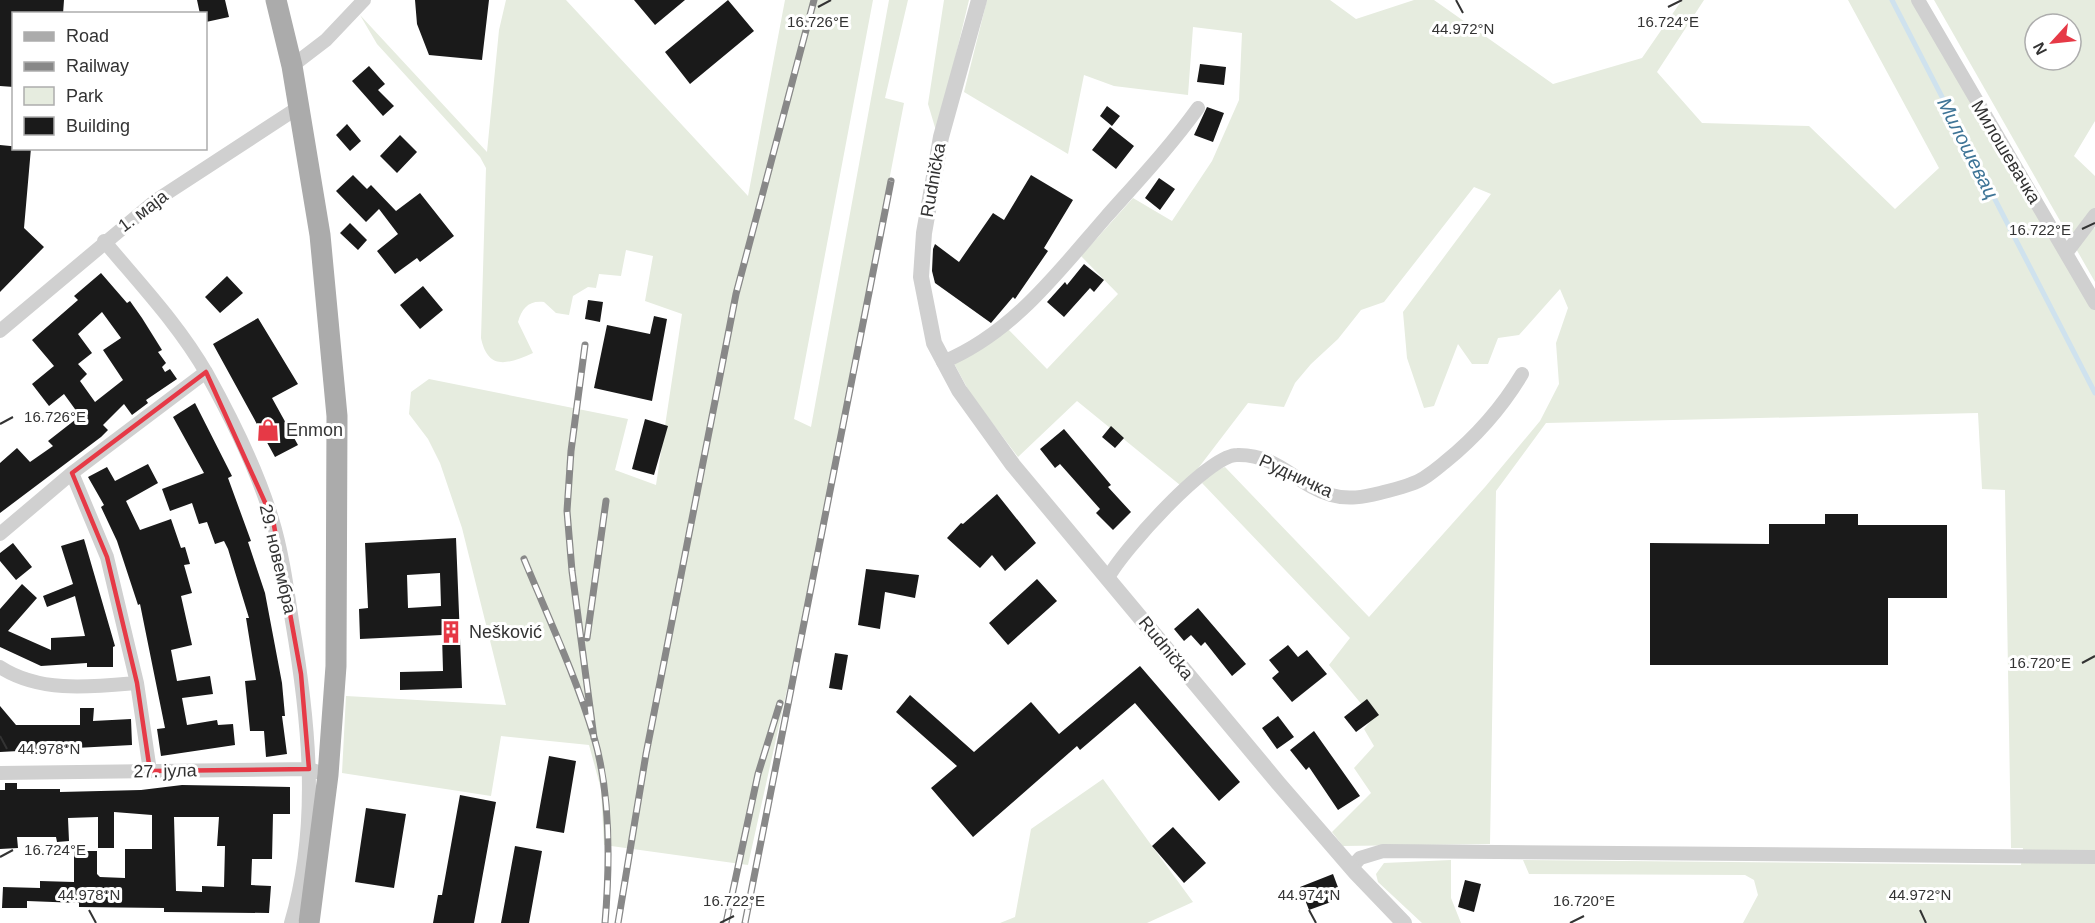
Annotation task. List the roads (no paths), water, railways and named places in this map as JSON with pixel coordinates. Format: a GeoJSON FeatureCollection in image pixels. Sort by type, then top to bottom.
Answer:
{"type":"FeatureCollection","features":[{"type":"Feature","properties":{"kind":"main road"},"geometry":{"type":"LineString","coordinates":[[276,0],[292,66],[320,235],[337,416],[336,666],[319,772],[309,923]]}},
{"type":"Feature","properties":{"kind":"street"},"geometry":{"type":"LineString","coordinates":[[292,66],[326,40],[364,0]]}},
{"type":"Feature","properties":{"kind":"street","name":"Rudnička"},"geometry":{"type":"LineString","coordinates":[[980,0],[941,137],[920,264],[929,327],[943,362],[959,390],[1013,465],[1351,868],[1404,923]]}},
{"type":"Feature","properties":{"kind":"street","name":"Милошевачка"},"geometry":{"type":"LineString","coordinates":[[1917,0],[2095,303]]}},
{"type":"Feature","properties":{"kind":"street","name":"1. маја"},"geometry":{"type":"LineString","coordinates":[[0,331],[104,241],[155,201],[299,108]]}},
{"type":"Feature","properties":{"kind":"street"},"geometry":{"type":"LineString","coordinates":[[943,362],[964,354],[989,338],[1038,296],[1173,143],[1198,108]]}},
{"type":"Feature","properties":{"kind":"street"},"geometry":{"type":"LineString","coordinates":[[2067,252],[2095,215]]}},
{"type":"Feature","properties":{"kind":"street","name":"29. новембра"},"geometry":{"type":"LineString","coordinates":[[104,241],[166,315],[206,372],[257,478],[273,520],[319,772],[291,923]]}},
{"type":"Feature","properties":{"kind":"street"},"geometry":{"type":"LineString","coordinates":[[0,534],[72,473],[206,372]]}},
{"type":"Feature","properties":{"kind":"street","name":"Рудничка"},"geometry":{"type":"LineString","coordinates":[[1108,578],[1125,551],[1198,475],[1217,462],[1234,455],[1269,459],[1317,489],[1333,496],[1361,498],[1413,484],[1474,438],[1505,402],[1522,374]]}},
{"type":"Feature","properties":{"kind":"street"},"geometry":{"type":"LineString","coordinates":[[72,473],[107,558],[137,683],[150,771]]}},
{"type":"Feature","properties":{"kind":"street"},"geometry":{"type":"LineString","coordinates":[[0,667],[26,680],[58,686],[137,683]]}},
{"type":"Feature","properties":{"kind":"street","name":"27. јула"},"geometry":{"type":"LineString","coordinates":[[0,773],[319,772]]}},
{"type":"Feature","properties":{"kind":"street"},"geometry":{"type":"LineString","coordinates":[[1351,868],[1360,858],[1383,851],[2095,857]]}},
{"type":"Feature","properties":{"kind":"waterway","name":"Милошевац"},"geometry":{"type":"LineString","coordinates":[[1892,0],[2095,393]]}},
{"type":"Feature","properties":{"kind":"railway"},"geometry":{"type":"LineString","coordinates":[[618,923],[646,754],[736,294],[814,0]]}},
{"type":"Feature","properties":{"kind":"railway"},"geometry":{"type":"LineString","coordinates":[[745,923],[891,181]]}},
{"type":"Feature","properties":{"kind":"railway"},"geometry":{"type":"LineString","coordinates":[[585,345],[571,451],[567,511],[572,571],[594,738]]}},
{"type":"Feature","properties":{"kind":"railway"},"geometry":{"type":"LineString","coordinates":[[587,638],[606,501]]}},
{"type":"Feature","properties":{"kind":"railway"},"geometry":{"type":"LineString","coordinates":[[524,559],[579,692],[600,759],[608,829],[605,923]]}},
{"type":"Feature","properties":{"kind":"railway"},"geometry":{"type":"LineString","coordinates":[[726,923],[758,774],[780,703]]}},
{"type":"Feature","properties":{"kind":"place","name":"Enmon"},"geometry":{"type":"Point","coordinates":[268,430]}},
{"type":"Feature","properties":{"kind":"place","name":"Nešković"},"geometry":{"type":"Point","coordinates":[451,632]}}]}
